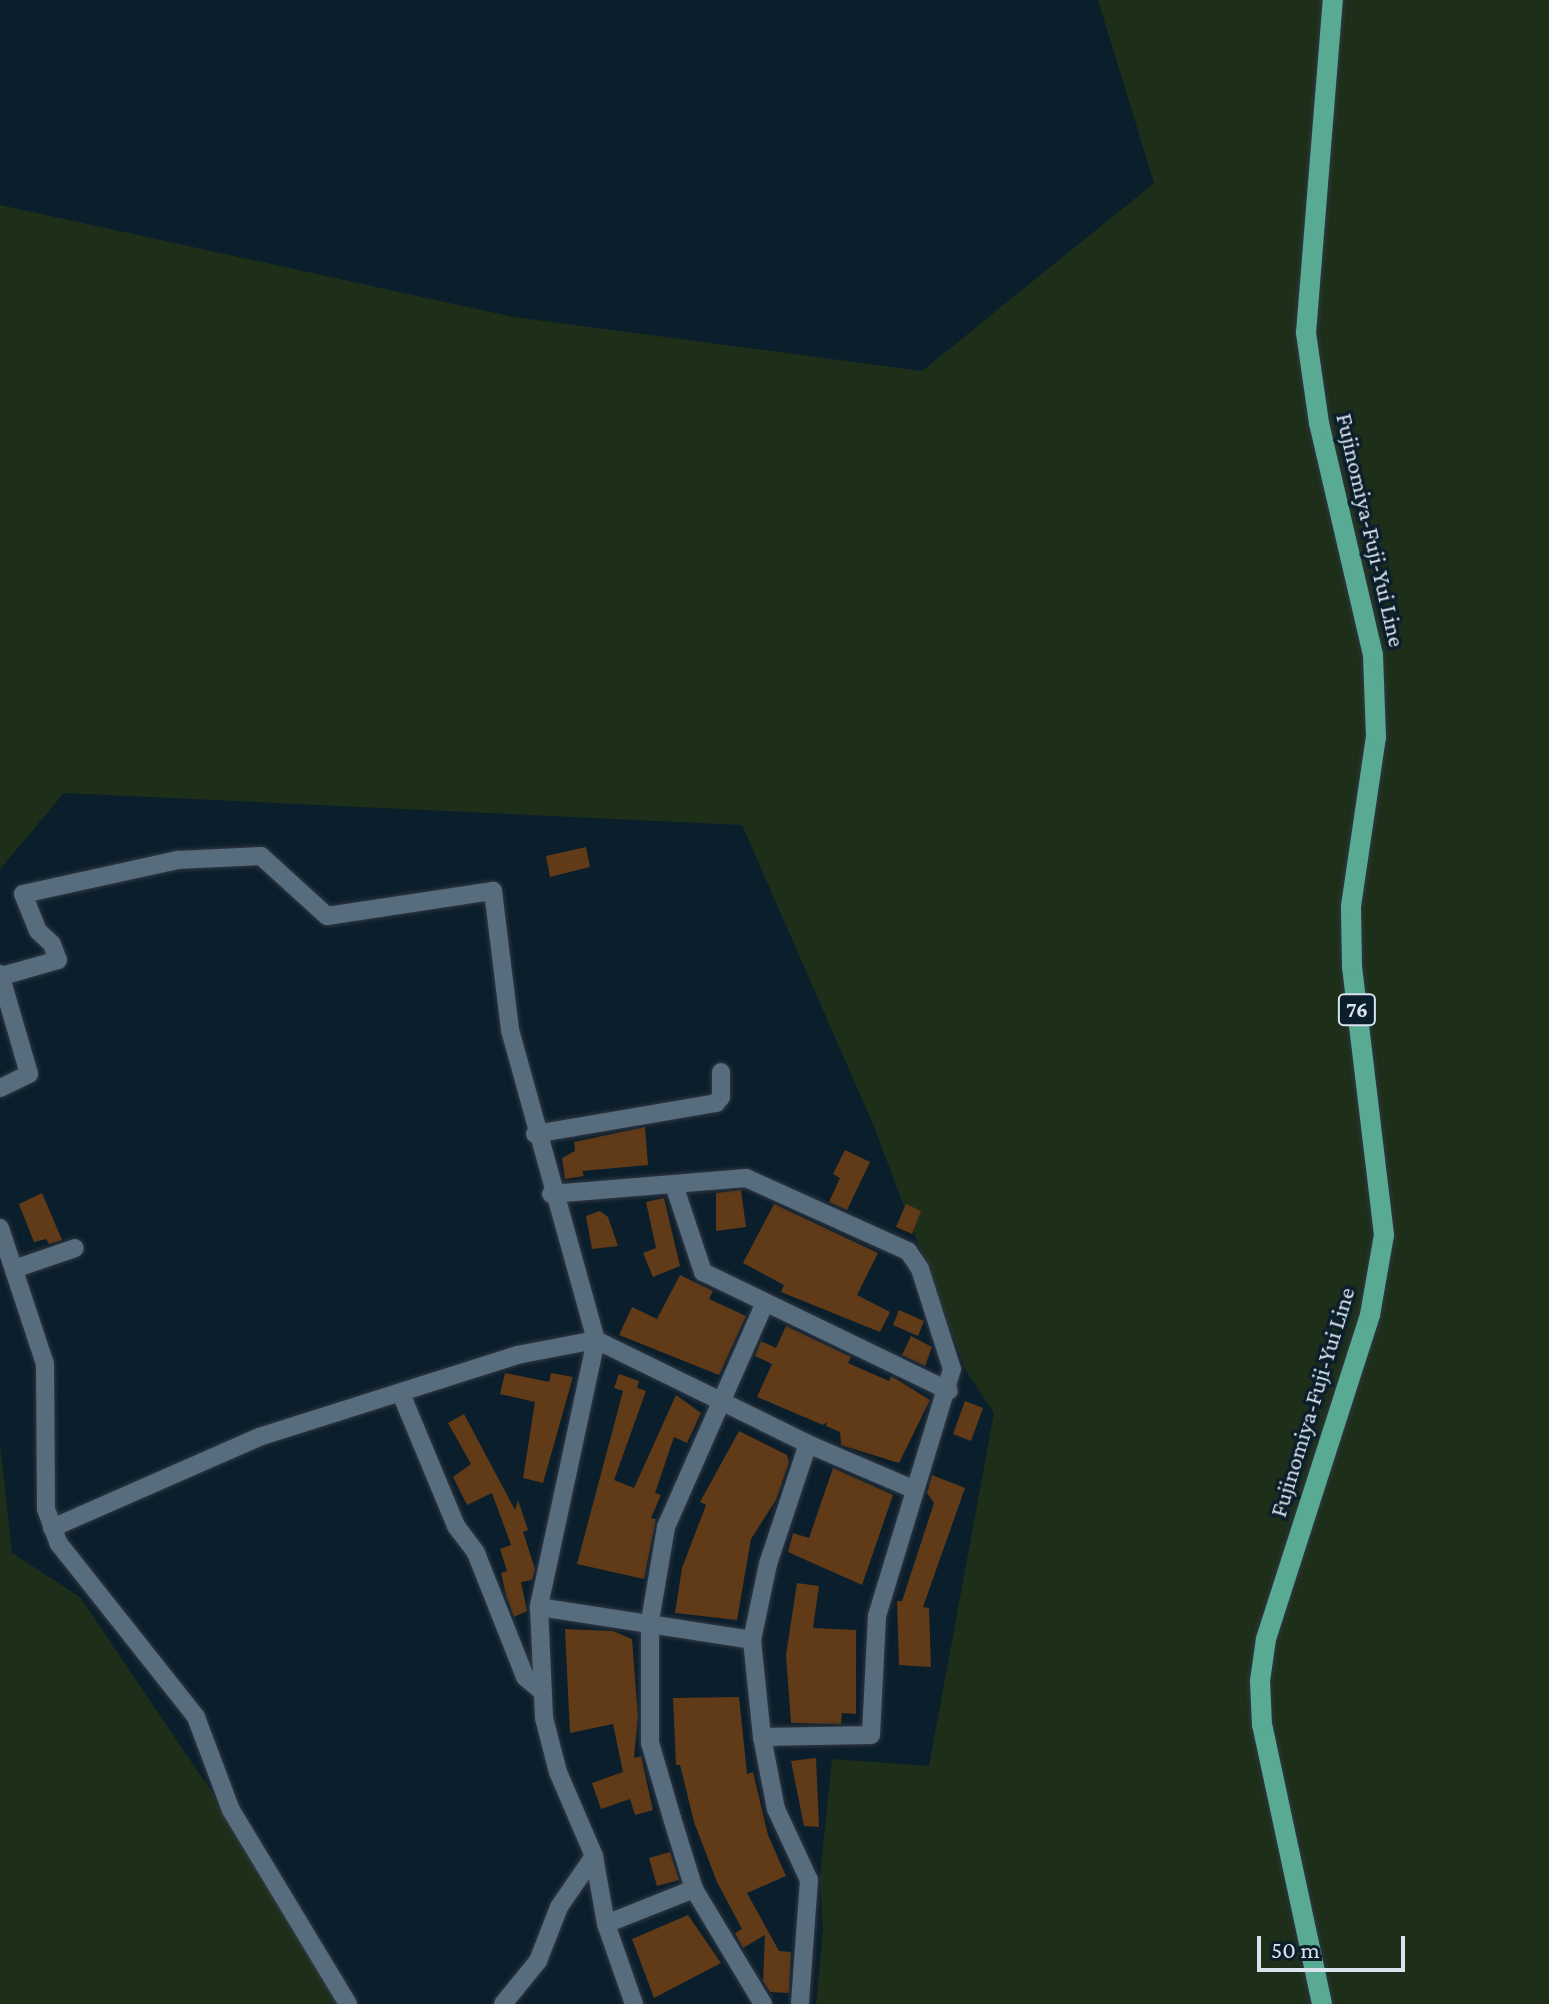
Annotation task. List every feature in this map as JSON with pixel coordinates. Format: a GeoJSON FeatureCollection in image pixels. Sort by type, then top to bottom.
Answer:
{"type":"FeatureCollection","features":[{"type":"Feature","properties":{"kind":"main road","name":"Fujinomiya-Fuji-Yui Line"},"geometry":{"type":"LineString","coordinates":[[1322,2004],[1262,1725],[1260,1681],[1266,1639],[1370,1315],[1384,1235],[1352,966],[1351,906],[1376,737],[1373,655],[1319,423],[1306,333],[1333,0]]}},
{"type":"Feature","properties":{"kind":"street"},"geometry":{"type":"LineString","coordinates":[[0,1088],[29,1074],[1,975],[58,960],[52,944],[38,931],[23,894],[178,860],[261,856],[327,916],[493,891],[510,1030],[551,1194],[596,1340],[539,1607],[543,1692],[558,1772],[594,1856],[606,1924],[634,2004]]}},
{"type":"Feature","properties":{"kind":"street"},"geometry":{"type":"LineString","coordinates":[[535,1134],[716,1103],[721,1097],[721,1072]]}},
{"type":"Feature","properties":{"kind":"street"},"geometry":{"type":"LineString","coordinates":[[551,1194],[746,1178],[908,1251],[920,1269],[952,1369],[949,1391],[913,1489],[877,1616],[871,1735],[762,1737]]}},
{"type":"Feature","properties":{"kind":"street"},"geometry":{"type":"LineString","coordinates":[[674,1185],[703,1272],[949,1391]]}},
{"type":"Feature","properties":{"kind":"street"},"geometry":{"type":"LineString","coordinates":[[0,1228],[17,1268],[45,1364],[46,1509],[52,1528],[196,1717],[231,1810],[348,2004]]}},
{"type":"Feature","properties":{"kind":"street"},"geometry":{"type":"LineString","coordinates":[[17,1268],[75,1248]]}},
{"type":"Feature","properties":{"kind":"street"},"geometry":{"type":"LineString","coordinates":[[763,2004],[694,1889],[650,1743],[650,1621],[666,1527],[765,1303]]}},
{"type":"Feature","properties":{"kind":"street"},"geometry":{"type":"LineString","coordinates":[[52,1528],[259,1437],[402,1396],[517,1355],[596,1340],[808,1444],[913,1489]]}},
{"type":"Feature","properties":{"kind":"street"},"geometry":{"type":"LineString","coordinates":[[402,1396],[456,1526],[476,1553],[525,1677],[543,1692]]}},
{"type":"Feature","properties":{"kind":"street"},"geometry":{"type":"LineString","coordinates":[[800,2004],[809,1880],[776,1809],[762,1737],[752,1640],[768,1564],[808,1444]]}},
{"type":"Feature","properties":{"kind":"street"},"geometry":{"type":"LineString","coordinates":[[539,1607],[650,1621],[752,1640]]}},
{"type":"Feature","properties":{"kind":"street"},"geometry":{"type":"LineString","coordinates":[[503,2004],[538,1961],[559,1907],[594,1856]]}},
{"type":"Feature","properties":{"kind":"street"},"geometry":{"type":"LineString","coordinates":[[606,1924],[694,1889]]}},
{"type":"Feature","properties":{"kind":"green space"},"geometry":{"type":"Polygon","coordinates":[[[1098,0],[1549,0],[1549,2004],[816,2004],[823,1929],[820,1876],[832,1759],[929,1766],[994,1413],[966,1371],[873,1124],[742,825],[64,793],[0,869],[0,205],[514,317],[922,371],[1154,183],[1098,0]]]}},
{"type":"Feature","properties":{"kind":"green space"},"geometry":{"type":"Polygon","coordinates":[[[0,1444],[12,1553],[80,1597],[355,2004],[0,2004],[0,1444]]]}},
{"type":"Feature","properties":{"kind":"building"},"geometry":{"type":"Polygon","coordinates":[[[586,847],[590,867],[550,877],[546,856],[586,847]]]}},
{"type":"Feature","properties":{"kind":"building"},"geometry":{"type":"Polygon","coordinates":[[[645,1127],[648,1165],[582,1171],[584,1176],[565,1179],[562,1158],[575,1151],[574,1142],[645,1127]]]}},
{"type":"Feature","properties":{"kind":"building"},"geometry":{"type":"Polygon","coordinates":[[[845,1150],[870,1162],[847,1210],[829,1202],[840,1178],[833,1174],[845,1150]]]}},
{"type":"Feature","properties":{"kind":"building"},"geometry":{"type":"Polygon","coordinates":[[[741,1190],[746,1227],[716,1231],[716,1193],[741,1190]]]}},
{"type":"Feature","properties":{"kind":"building"},"geometry":{"type":"Polygon","coordinates":[[[42,1193],[62,1240],[49,1244],[46,1239],[34,1242],[19,1204],[42,1193]]]}},
{"type":"Feature","properties":{"kind":"building"},"geometry":{"type":"Polygon","coordinates":[[[664,1198],[680,1266],[653,1277],[643,1253],[656,1248],[646,1202],[664,1198]]]}},
{"type":"Feature","properties":{"kind":"building"},"geometry":{"type":"Polygon","coordinates":[[[774,1204],[878,1253],[857,1295],[890,1312],[880,1332],[781,1292],[784,1285],[743,1263],[774,1204]]]}},
{"type":"Feature","properties":{"kind":"building"},"geometry":{"type":"Polygon","coordinates":[[[906,1204],[921,1211],[912,1234],[896,1227],[906,1204]]]}},
{"type":"Feature","properties":{"kind":"building"},"geometry":{"type":"Polygon","coordinates":[[[600,1211],[608,1217],[618,1246],[592,1249],[586,1216],[600,1211]]]}},
{"type":"Feature","properties":{"kind":"building"},"geometry":{"type":"Polygon","coordinates":[[[680,1275],[713,1291],[709,1299],[746,1316],[719,1375],[619,1335],[632,1307],[657,1319],[680,1275]]]}},
{"type":"Feature","properties":{"kind":"building"},"geometry":{"type":"Polygon","coordinates":[[[899,1310],[924,1321],[918,1336],[893,1325],[899,1310]]]}},
{"type":"Feature","properties":{"kind":"building"},"geometry":{"type":"Polygon","coordinates":[[[786,1326],[851,1357],[848,1363],[889,1381],[891,1376],[930,1400],[899,1463],[841,1445],[840,1432],[826,1426],[827,1422],[823,1425],[757,1397],[772,1364],[755,1356],[761,1341],[776,1348],[786,1326]]]}},
{"type":"Feature","properties":{"kind":"building"},"geometry":{"type":"Polygon","coordinates":[[[911,1336],[932,1347],[925,1366],[902,1355],[911,1336]]]}},
{"type":"Feature","properties":{"kind":"building"},"geometry":{"type":"Polygon","coordinates":[[[505,1373],[549,1382],[551,1373],[573,1377],[543,1483],[523,1478],[535,1402],[500,1394],[505,1373]]]}},
{"type":"Feature","properties":{"kind":"building"},"geometry":{"type":"Polygon","coordinates":[[[619,1374],[639,1381],[637,1388],[646,1391],[614,1480],[634,1488],[676,1395],[701,1413],[687,1443],[674,1437],[655,1493],[661,1495],[651,1518],[656,1519],[644,1579],[577,1564],[623,1391],[614,1388],[619,1374]]]}},
{"type":"Feature","properties":{"kind":"building"},"geometry":{"type":"Polygon","coordinates":[[[965,1401],[983,1408],[971,1441],[953,1434],[965,1401]]]}},
{"type":"Feature","properties":{"kind":"building"},"geometry":{"type":"Polygon","coordinates":[[[464,1414],[515,1510],[518,1500],[528,1530],[523,1532],[535,1569],[532,1580],[521,1582],[527,1611],[514,1617],[501,1573],[507,1571],[500,1549],[511,1545],[492,1493],[467,1505],[453,1477],[471,1464],[448,1423],[464,1414]]]}},
{"type":"Feature","properties":{"kind":"building"},"geometry":{"type":"Polygon","coordinates":[[[739,1431],[787,1455],[789,1462],[776,1500],[751,1539],[737,1620],[675,1613],[682,1568],[706,1505],[700,1502],[739,1431]]]}},
{"type":"Feature","properties":{"kind":"building"},"geometry":{"type":"Polygon","coordinates":[[[833,1468],[893,1495],[862,1585],[788,1552],[793,1533],[809,1538],[833,1468]]]}},
{"type":"Feature","properties":{"kind":"building"},"geometry":{"type":"Polygon","coordinates":[[[932,1475],[965,1488],[923,1607],[929,1608],[931,1667],[899,1665],[897,1601],[902,1601],[934,1503],[927,1493],[932,1475]]]}},
{"type":"Feature","properties":{"kind":"building"},"geometry":{"type":"Polygon","coordinates":[[[797,1583],[819,1586],[813,1628],[856,1630],[856,1714],[842,1713],[841,1724],[791,1723],[786,1655],[797,1583]]]}},
{"type":"Feature","properties":{"kind":"building"},"geometry":{"type":"Polygon","coordinates":[[[565,1629],[613,1631],[632,1639],[638,1716],[634,1758],[641,1756],[653,1810],[635,1815],[630,1799],[601,1809],[592,1783],[623,1772],[613,1724],[570,1733],[565,1629]]]}},
{"type":"Feature","properties":{"kind":"building"},"geometry":{"type":"Polygon","coordinates":[[[739,1697],[747,1774],[753,1772],[768,1835],[786,1876],[747,1893],[779,1951],[791,1952],[789,1993],[770,1992],[763,1981],[765,1935],[743,1948],[735,1933],[742,1929],[717,1882],[694,1822],[680,1765],[676,1765],[673,1698],[739,1697]]]}},
{"type":"Feature","properties":{"kind":"building"},"geometry":{"type":"Polygon","coordinates":[[[816,1758],[819,1827],[804,1826],[791,1761],[816,1758]]]}},
{"type":"Feature","properties":{"kind":"building"},"geometry":{"type":"Polygon","coordinates":[[[670,1852],[679,1880],[657,1886],[649,1858],[670,1852]]]}},
{"type":"Feature","properties":{"kind":"building"},"geometry":{"type":"Polygon","coordinates":[[[688,1915],[721,1963],[654,1998],[632,1939],[688,1915]]]}}]}
